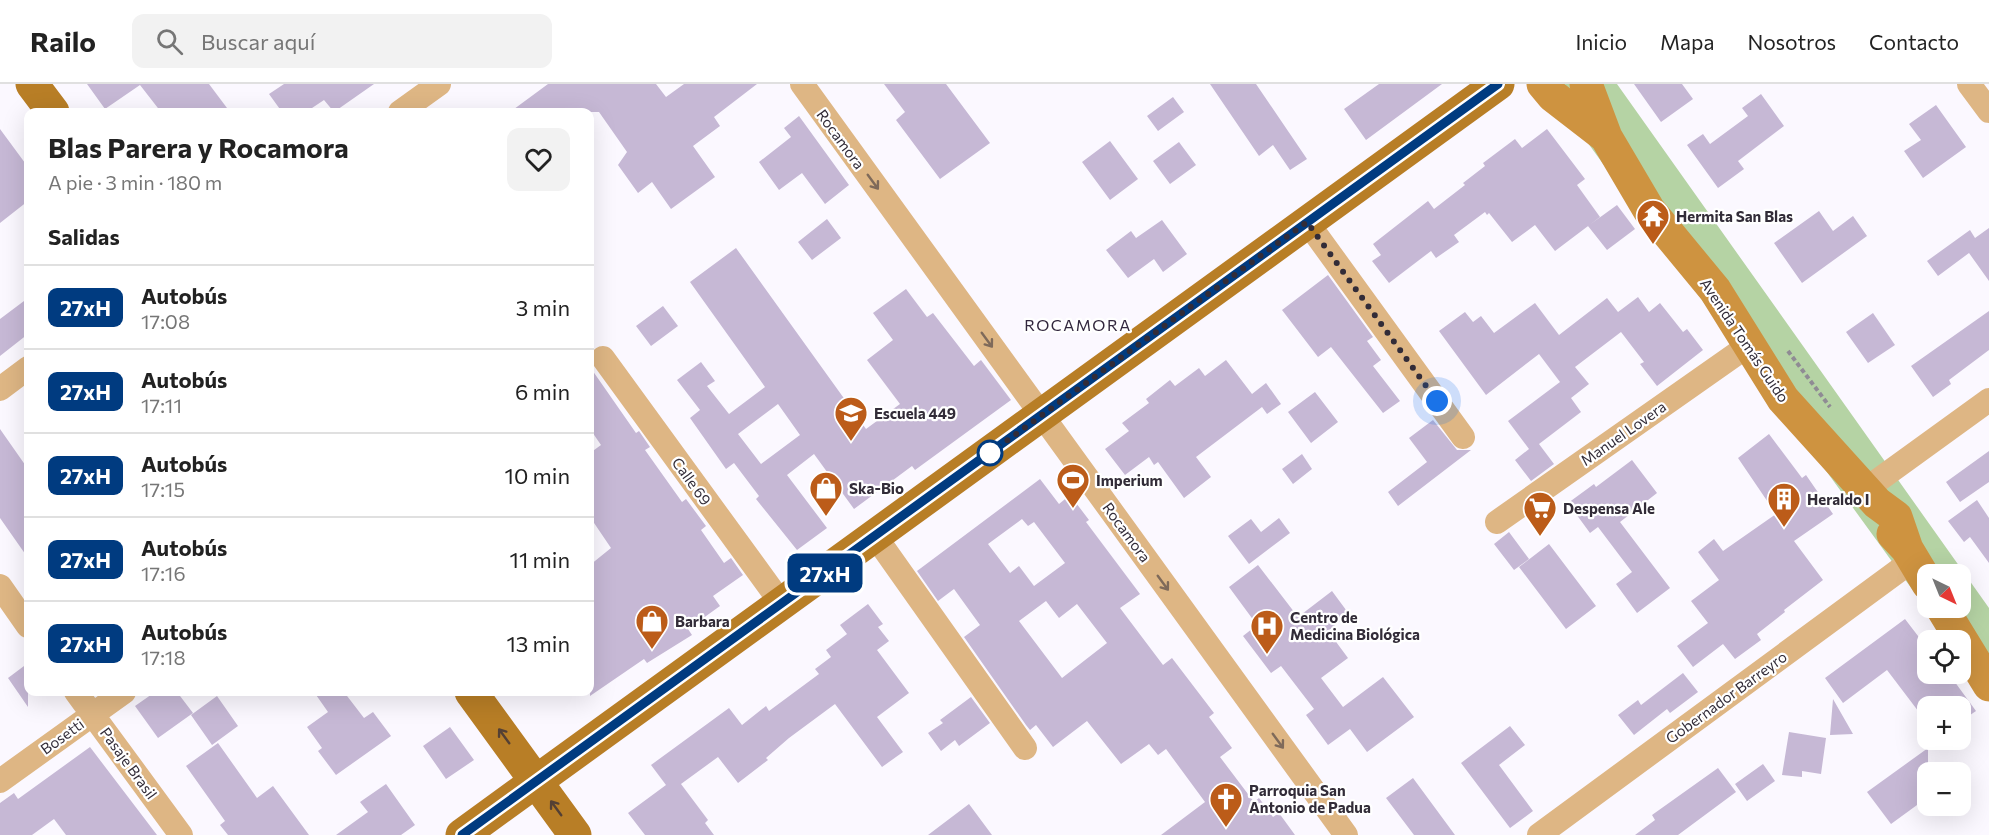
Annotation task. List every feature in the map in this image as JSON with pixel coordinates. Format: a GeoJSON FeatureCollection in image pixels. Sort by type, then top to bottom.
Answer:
{"type":"FeatureCollection","features":[{"type":"Feature","properties":{"kind":"main road"},"geometry":{"type":"LineString","coordinates":[[32,84],[50,108]]}},
{"type":"Feature","properties":{"kind":"main road"},"geometry":{"type":"LineString","coordinates":[[462,835],[1498,84]]}},
{"type":"Feature","properties":{"kind":"main road","name":"Avenida Tomás Guido"},"geometry":{"type":"LineString","coordinates":[[1543,84],[1553,96],[1606,137]]}},
{"type":"Feature","properties":{"kind":"main road","name":"Avenida Tomás Guido"},"geometry":{"type":"LineString","coordinates":[[1586,84],[1606,137],[1649,210],[1715,291],[1784,399],[1871,496],[1896,517],[1916,564]]}},
{"type":"Feature","properties":{"kind":"main road"},"geometry":{"type":"LineString","coordinates":[[1948,618],[1989,685]]}},
{"type":"Feature","properties":{"kind":"main road"},"geometry":{"type":"LineString","coordinates":[[474,696],[575,835]]}},
{"type":"Feature","properties":{"kind":"street"},"geometry":{"type":"LineString","coordinates":[[406,108],[439,84]]}},
{"type":"Feature","properties":{"kind":"street","name":"Rocamora"},"geometry":{"type":"LineString","coordinates":[[802,84],[1346,835]]}},
{"type":"Feature","properties":{"kind":"street"},"geometry":{"type":"LineString","coordinates":[[1969,84],[1989,111]]}},
{"type":"Feature","properties":{"kind":"street"},"geometry":{"type":"LineString","coordinates":[[1307,222],[1463,437]]}},
{"type":"Feature","properties":{"kind":"street","name":"Manuel Lovera"},"geometry":{"type":"LineString","coordinates":[[1497,522],[1749,345]]}},
{"type":"Feature","properties":{"kind":"street","name":"Calle 69"},"geometry":{"type":"LineString","coordinates":[[603,358],[782,604]]}},
{"type":"Feature","properties":{"kind":"street"},"geometry":{"type":"LineString","coordinates":[[0,389],[24,371]]}},
{"type":"Feature","properties":{"kind":"street"},"geometry":{"type":"LineString","coordinates":[[1871,496],[1989,400]]}},
{"type":"Feature","properties":{"kind":"street"},"geometry":{"type":"LineString","coordinates":[[875,536],[1025,748]]}},
{"type":"Feature","properties":{"kind":"street","name":"Gobernador Barreyro"},"geometry":{"type":"LineString","coordinates":[[1539,835],[1916,564]]}},
{"type":"Feature","properties":{"kind":"street"},"geometry":{"type":"LineString","coordinates":[[0,586],[24,620]]}},
{"type":"Feature","properties":{"kind":"street","name":"Pasaje Brasil"},"geometry":{"type":"LineString","coordinates":[[79,696],[181,835]]}},
{"type":"Feature","properties":{"kind":"street","name":"Bosetti"},"geometry":{"type":"LineString","coordinates":[[0,781],[118,696]]}},
{"type":"Feature","properties":{"kind":"green space"},"geometry":{"type":"Polygon","coordinates":[[[1545,84],[1617,84],[1958,564],[1917,564],[1917,596],[1545,84]]]}},
{"type":"Feature","properties":{"kind":"green space"},"geometry":{"type":"Polygon","coordinates":[[[1971,583],[1989,608],[1989,695],[1971,670],[1971,630],[1942,630],[1933,618],[1971,618],[1971,583]]]}},
{"type":"Feature","properties":{"kind":"building"},"geometry":{"type":"Polygon","coordinates":[[[87,84],[209,84],[227,108],[158,108],[140,85],[104,108],[87,84]]]}},
{"type":"Feature","properties":{"kind":"building"},"geometry":{"type":"Polygon","coordinates":[[[284,84],[374,84],[340,108],[331,108],[324,100],[312,108],[279,108],[269,94],[284,84]]]}},
{"type":"Feature","properties":{"kind":"building"},"geometry":{"type":"Polygon","coordinates":[[[548,84],[656,84],[666,97],[684,84],[757,84],[714,117],[720,126],[693,146],[715,177],[671,209],[652,182],[638,193],[618,165],[627,152],[599,112],[594,112],[594,108],[515,108],[548,84]]]}},
{"type":"Feature","properties":{"kind":"building"},"geometry":{"type":"Polygon","coordinates":[[[884,84],[946,84],[990,143],[940,179],[896,120],[905,112],[884,84]]]}},
{"type":"Feature","properties":{"kind":"building"},"geometry":{"type":"Polygon","coordinates":[[[1210,84],[1256,84],[1307,159],[1290,170],[1273,145],[1259,156],[1210,84]]]}},
{"type":"Feature","properties":{"kind":"building"},"geometry":{"type":"Polygon","coordinates":[[[1379,84],[1442,84],[1366,140],[1344,109],[1379,84]]]}},
{"type":"Feature","properties":{"kind":"building"},"geometry":{"type":"Polygon","coordinates":[[[1634,84],[1682,84],[1693,99],[1661,122],[1634,84]]]}},
{"type":"Feature","properties":{"kind":"building"},"geometry":{"type":"Polygon","coordinates":[[[1761,94],[1784,126],[1738,161],[1744,169],[1718,188],[1687,145],[1703,134],[1710,144],[1748,116],[1742,108],[1761,94]]]}},
{"type":"Feature","properties":{"kind":"building"},"geometry":{"type":"Polygon","coordinates":[[[1173,97],[1184,112],[1158,131],[1147,116],[1173,97]]]}},
{"type":"Feature","properties":{"kind":"building"},"geometry":{"type":"Polygon","coordinates":[[[1936,105],[1966,147],[1923,178],[1904,151],[1921,140],[1909,124],[1936,105]]]}},
{"type":"Feature","properties":{"kind":"building"},"geometry":{"type":"Polygon","coordinates":[[[799,116],[849,185],[825,204],[802,173],[779,190],[759,162],[791,137],[784,128],[799,116]]]}},
{"type":"Feature","properties":{"kind":"building"},"geometry":{"type":"Polygon","coordinates":[[[0,129],[24,162],[24,204],[0,223],[0,129]]]}},
{"type":"Feature","properties":{"kind":"building"},"geometry":{"type":"Polygon","coordinates":[[[1547,129],[1585,179],[1577,185],[1600,217],[1555,251],[1535,225],[1512,242],[1489,213],[1487,215],[1485,212],[1454,235],[1459,242],[1436,258],[1431,251],[1389,283],[1372,261],[1381,255],[1373,244],[1428,201],[1434,209],[1465,185],[1463,183],[1485,166],[1483,163],[1515,139],[1522,148],[1547,129]]]}},
{"type":"Feature","properties":{"kind":"building"},"geometry":{"type":"Polygon","coordinates":[[[1110,141],[1138,179],[1110,200],[1082,162],[1110,141]]]}},
{"type":"Feature","properties":{"kind":"building"},"geometry":{"type":"Polygon","coordinates":[[[1179,142],[1196,165],[1170,184],[1153,161],[1179,142]]]}},
{"type":"Feature","properties":{"kind":"building"},"geometry":{"type":"Polygon","coordinates":[[[1617,205],[1635,229],[1607,250],[1588,226],[1617,205]]]}},
{"type":"Feature","properties":{"kind":"building"},"geometry":{"type":"Polygon","coordinates":[[[1819,211],[1833,231],[1853,216],[1867,236],[1802,283],[1774,243],[1819,211]]]}},
{"type":"Feature","properties":{"kind":"building"},"geometry":{"type":"Polygon","coordinates":[[[827,219],[841,238],[812,260],[798,242],[827,219]]]}},
{"type":"Feature","properties":{"kind":"building"},"geometry":{"type":"Polygon","coordinates":[[[1162,220],[1187,254],[1163,272],[1154,259],[1128,278],[1106,250],[1131,231],[1136,238],[1162,220]]]}},
{"type":"Feature","properties":{"kind":"building"},"geometry":{"type":"Polygon","coordinates":[[[1989,228],[1989,281],[1969,253],[1938,276],[1927,261],[1970,230],[1975,238],[1989,228]]]}},
{"type":"Feature","properties":{"kind":"building"},"geometry":{"type":"Polygon","coordinates":[[[736,248],[866,429],[900,404],[867,360],[893,340],[873,313],[906,289],[927,317],[933,313],[974,366],[981,360],[1011,400],[915,470],[912,466],[854,509],[814,454],[787,475],[827,528],[797,550],[756,499],[759,496],[734,463],[726,469],[690,418],[700,410],[677,380],[701,362],[715,381],[707,386],[729,414],[765,387],[690,282],[736,248]],[[778,404],[738,434],[761,464],[800,435],[778,404]]]}},
{"type":"Feature","properties":{"kind":"building"},"geometry":{"type":"Polygon","coordinates":[[[1328,275],[1373,337],[1367,341],[1381,360],[1373,366],[1400,401],[1383,413],[1331,347],[1318,357],[1282,310],[1328,275]]]}},
{"type":"Feature","properties":{"kind":"building"},"geometry":{"type":"Polygon","coordinates":[[[1638,297],[1649,312],[1660,303],[1683,332],[1687,329],[1703,350],[1657,386],[1640,364],[1644,362],[1621,332],[1575,367],[1589,384],[1571,398],[1581,412],[1539,444],[1554,464],[1531,481],[1515,460],[1529,449],[1508,421],[1560,382],[1539,354],[1486,395],[1439,331],[1465,312],[1473,322],[1481,316],[1494,333],[1535,303],[1559,335],[1607,298],[1618,312],[1638,297]]]}},
{"type":"Feature","properties":{"kind":"building"},"geometry":{"type":"Polygon","coordinates":[[[24,301],[24,337],[0,356],[0,319],[24,301]]]}},
{"type":"Feature","properties":{"kind":"building"},"geometry":{"type":"Polygon","coordinates":[[[663,306],[678,326],[651,346],[636,326],[663,306]]]}},
{"type":"Feature","properties":{"kind":"building"},"geometry":{"type":"Polygon","coordinates":[[[1989,311],[1989,350],[1949,380],[1951,384],[1933,397],[1911,366],[1989,311]]]}},
{"type":"Feature","properties":{"kind":"building"},"geometry":{"type":"Polygon","coordinates":[[[1873,313],[1895,345],[1868,363],[1846,332],[1873,313]]]}},
{"type":"Feature","properties":{"kind":"building"},"geometry":{"type":"Polygon","coordinates":[[[1226,360],[1252,394],[1266,383],[1281,404],[1267,414],[1262,407],[1196,457],[1211,477],[1184,498],[1158,462],[1154,465],[1149,457],[1125,475],[1105,449],[1129,431],[1122,423],[1149,403],[1146,399],[1170,380],[1175,386],[1199,368],[1205,376],[1226,360]]]}},
{"type":"Feature","properties":{"kind":"building"},"geometry":{"type":"Polygon","coordinates":[[[594,373],[636,433],[639,431],[650,447],[645,450],[682,502],[686,499],[706,526],[701,530],[724,563],[731,558],[743,575],[713,596],[720,606],[688,629],[692,635],[647,663],[644,659],[594,693],[594,562],[611,548],[594,523],[594,450],[601,445],[594,435],[594,373]]]}},
{"type":"Feature","properties":{"kind":"building"},"geometry":{"type":"Polygon","coordinates":[[[1315,392],[1338,422],[1311,443],[1288,412],[1315,392]]]}},
{"type":"Feature","properties":{"kind":"building"},"geometry":{"type":"Polygon","coordinates":[[[1433,420],[1457,450],[1471,450],[1398,506],[1388,492],[1427,462],[1409,438],[1433,420]]]}},
{"type":"Feature","properties":{"kind":"building"},"geometry":{"type":"Polygon","coordinates":[[[0,429],[24,463],[24,552],[0,518],[0,429]]]}},
{"type":"Feature","properties":{"kind":"building"},"geometry":{"type":"Polygon","coordinates":[[[1769,434],[1802,478],[1806,475],[1833,514],[1794,541],[1823,580],[1757,634],[1761,640],[1735,659],[1723,644],[1693,667],[1677,646],[1708,623],[1691,601],[1719,580],[1698,552],[1714,539],[1723,551],[1776,514],[1738,458],[1769,434]]]}},
{"type":"Feature","properties":{"kind":"building"},"geometry":{"type":"Polygon","coordinates":[[[1989,451],[1989,482],[1960,502],[1946,482],[1989,451]]]}},
{"type":"Feature","properties":{"kind":"building"},"geometry":{"type":"Polygon","coordinates":[[[1302,454],[1312,469],[1293,484],[1282,469],[1302,454]]]}},
{"type":"Feature","properties":{"kind":"building"},"geometry":{"type":"Polygon","coordinates":[[[1632,460],[1657,493],[1620,522],[1670,588],[1637,613],[1616,584],[1632,572],[1598,527],[1590,533],[1568,503],[1594,484],[1596,487],[1632,460]]]}},
{"type":"Feature","properties":{"kind":"building"},"geometry":{"type":"Polygon","coordinates":[[[1040,479],[1059,504],[1070,495],[1089,520],[1086,522],[1140,594],[1120,608],[1163,665],[1172,658],[1214,713],[1209,717],[1232,748],[1220,757],[1254,802],[1259,798],[1273,817],[1279,813],[1295,835],[1161,835],[1205,802],[1166,749],[1158,755],[1149,744],[1121,764],[1087,721],[1053,747],[1036,725],[1030,730],[964,637],[980,625],[954,589],[938,601],[917,571],[1040,479]],[[1022,519],[988,544],[1010,573],[1019,566],[1034,586],[1065,563],[1034,522],[1028,526],[1022,519]],[[1046,601],[1019,621],[1062,678],[1107,643],[1077,604],[1059,618],[1046,601]]]}},
{"type":"Feature","properties":{"kind":"building"},"geometry":{"type":"Polygon","coordinates":[[[1977,500],[1989,518],[1989,563],[1970,537],[1964,542],[1948,521],[1977,500]]]}},
{"type":"Feature","properties":{"kind":"building"},"geometry":{"type":"Polygon","coordinates":[[[1279,518],[1290,533],[1249,564],[1228,536],[1251,519],[1261,532],[1279,518]]]}},
{"type":"Feature","properties":{"kind":"building"},"geometry":{"type":"Polygon","coordinates":[[[1509,532],[1529,559],[1514,570],[1494,544],[1509,532]]]}},
{"type":"Feature","properties":{"kind":"building"},"geometry":{"type":"Polygon","coordinates":[[[1549,544],[1596,606],[1566,629],[1519,567],[1549,544]]]}},
{"type":"Feature","properties":{"kind":"building"},"geometry":{"type":"Polygon","coordinates":[[[1258,565],[1298,617],[1332,591],[1349,614],[1328,631],[1348,658],[1321,678],[1343,707],[1383,677],[1414,717],[1367,752],[1350,729],[1328,745],[1306,715],[1314,709],[1281,666],[1271,673],[1243,636],[1257,625],[1229,587],[1258,565]]]}},
{"type":"Feature","properties":{"kind":"building"},"geometry":{"type":"Polygon","coordinates":[[[868,604],[883,624],[878,627],[889,641],[877,650],[909,693],[877,717],[903,752],[882,767],[835,704],[789,738],[766,758],[768,760],[738,783],[718,757],[681,784],[708,820],[705,823],[714,835],[645,835],[628,813],[666,785],[651,765],[729,708],[742,725],[766,706],[769,711],[819,674],[815,669],[831,657],[826,650],[847,634],[840,625],[868,604]]]}},
{"type":"Feature","properties":{"kind":"building"},"geometry":{"type":"Polygon","coordinates":[[[1905,619],[1917,635],[1917,684],[1956,684],[1965,696],[1917,696],[1917,710],[1887,670],[1843,703],[1825,678],[1905,619]]]}},
{"type":"Feature","properties":{"kind":"building"},"geometry":{"type":"Polygon","coordinates":[[[24,666],[24,696],[28,696],[28,707],[8,678],[24,666]]]}},
{"type":"Feature","properties":{"kind":"building"},"geometry":{"type":"Polygon","coordinates":[[[1683,673],[1698,692],[1670,713],[1667,709],[1634,735],[1618,715],[1638,700],[1641,705],[1683,673]]]}},
{"type":"Feature","properties":{"kind":"building"},"geometry":{"type":"Polygon","coordinates":[[[149,696],[180,696],[193,713],[158,738],[135,706],[149,696]]]}},
{"type":"Feature","properties":{"kind":"building"},"geometry":{"type":"Polygon","coordinates":[[[217,696],[238,726],[212,745],[191,715],[217,696]]]}},
{"type":"Feature","properties":{"kind":"building"},"geometry":{"type":"Polygon","coordinates":[[[317,696],[347,696],[364,718],[373,712],[391,736],[336,775],[318,751],[322,748],[307,727],[328,712],[317,696]]]}},
{"type":"Feature","properties":{"kind":"building"},"geometry":{"type":"Polygon","coordinates":[[[971,697],[990,723],[959,746],[955,740],[941,751],[928,733],[943,723],[940,720],[971,697]]]}},
{"type":"Feature","properties":{"kind":"building"},"geometry":{"type":"Polygon","coordinates":[[[1833,699],[1853,734],[1830,735],[1833,699]]]}},
{"type":"Feature","properties":{"kind":"building"},"geometry":{"type":"Polygon","coordinates":[[[1971,704],[1976,711],[1971,714],[1971,704]]]}},
{"type":"Feature","properties":{"kind":"building"},"geometry":{"type":"Polygon","coordinates":[[[1510,726],[1525,745],[1499,765],[1533,811],[1510,828],[1461,763],[1510,726]]]}},
{"type":"Feature","properties":{"kind":"building"},"geometry":{"type":"Polygon","coordinates":[[[450,727],[474,760],[446,779],[423,746],[450,727]]]}},
{"type":"Feature","properties":{"kind":"building"},"geometry":{"type":"Polygon","coordinates":[[[1789,732],[1826,738],[1821,774],[1802,771],[1802,777],[1782,775],[1789,732]]]}},
{"type":"Feature","properties":{"kind":"building"},"geometry":{"type":"Polygon","coordinates":[[[218,743],[257,798],[273,786],[309,835],[228,835],[220,825],[225,821],[186,766],[218,743]]]}},
{"type":"Feature","properties":{"kind":"building"},"geometry":{"type":"Polygon","coordinates":[[[90,747],[157,835],[66,835],[54,819],[32,835],[0,835],[0,803],[14,793],[18,799],[90,747]]]}},
{"type":"Feature","properties":{"kind":"building"},"geometry":{"type":"Polygon","coordinates":[[[1928,750],[1928,762],[1917,762],[1917,805],[1891,824],[1867,792],[1928,750]]]}},
{"type":"Feature","properties":{"kind":"building"},"geometry":{"type":"Polygon","coordinates":[[[1763,764],[1775,781],[1747,801],[1735,784],[1763,764]]]}},
{"type":"Feature","properties":{"kind":"building"},"geometry":{"type":"Polygon","coordinates":[[[1718,768],[1736,792],[1678,835],[1635,835],[1655,820],[1652,815],[1718,768]]]}},
{"type":"Feature","properties":{"kind":"building"},"geometry":{"type":"Polygon","coordinates":[[[1413,778],[1455,835],[1414,835],[1386,798],[1413,778]]]}},
{"type":"Feature","properties":{"kind":"building"},"geometry":{"type":"Polygon","coordinates":[[[386,784],[415,825],[401,835],[336,835],[368,812],[360,802],[386,784]]]}},
{"type":"Feature","properties":{"kind":"building"},"geometry":{"type":"Polygon","coordinates":[[[969,804],[992,835],[928,835],[969,804]]]}},
{"type":"Feature","properties":{"kind":"bus line","name":"27xH"},"geometry":{"type":"LineString","coordinates":[[462,835],[1498,84]]}},
{"type":"Feature","properties":{"kind":"place","name":"Hermita San Blas"},"geometry":{"type":"Point","coordinates":[1653,245]}},
{"type":"Feature","properties":{"kind":"place","name":"Escuela 449"},"geometry":{"type":"Point","coordinates":[851,442]}},
{"type":"Feature","properties":{"kind":"place","name":"Imperium"},"geometry":{"type":"Point","coordinates":[1073,509]}},
{"type":"Feature","properties":{"kind":"place","name":"Ska-Bio"},"geometry":{"type":"Point","coordinates":[826,517]}},
{"type":"Feature","properties":{"kind":"place","name":"Heraldo I"},"geometry":{"type":"Point","coordinates":[1784,528]}},
{"type":"Feature","properties":{"kind":"place","name":"Despensa Ale"},"geometry":{"type":"Point","coordinates":[1540,537]}},
{"type":"Feature","properties":{"kind":"place","name":"Barbara"},"geometry":{"type":"Point","coordinates":[652,650]}},
{"type":"Feature","properties":{"kind":"place","name":"Centro de Medicina Biológica"},"geometry":{"type":"Point","coordinates":[1267,655]}},
{"type":"Feature","properties":{"kind":"place","name":"Parroquia San Antonio de Padua"},"geometry":{"type":"Point","coordinates":[1226,828]}},
{"type":"Feature","properties":{"kind":"district","name":"ROCAMORA"},"geometry":{"type":"Point","coordinates":[1078,324]}},
{"type":"Feature","properties":{"kind":"route"},"geometry":{"type":"LineString","coordinates":[[990,453],[1307,222],[1437,401]]}}]}
